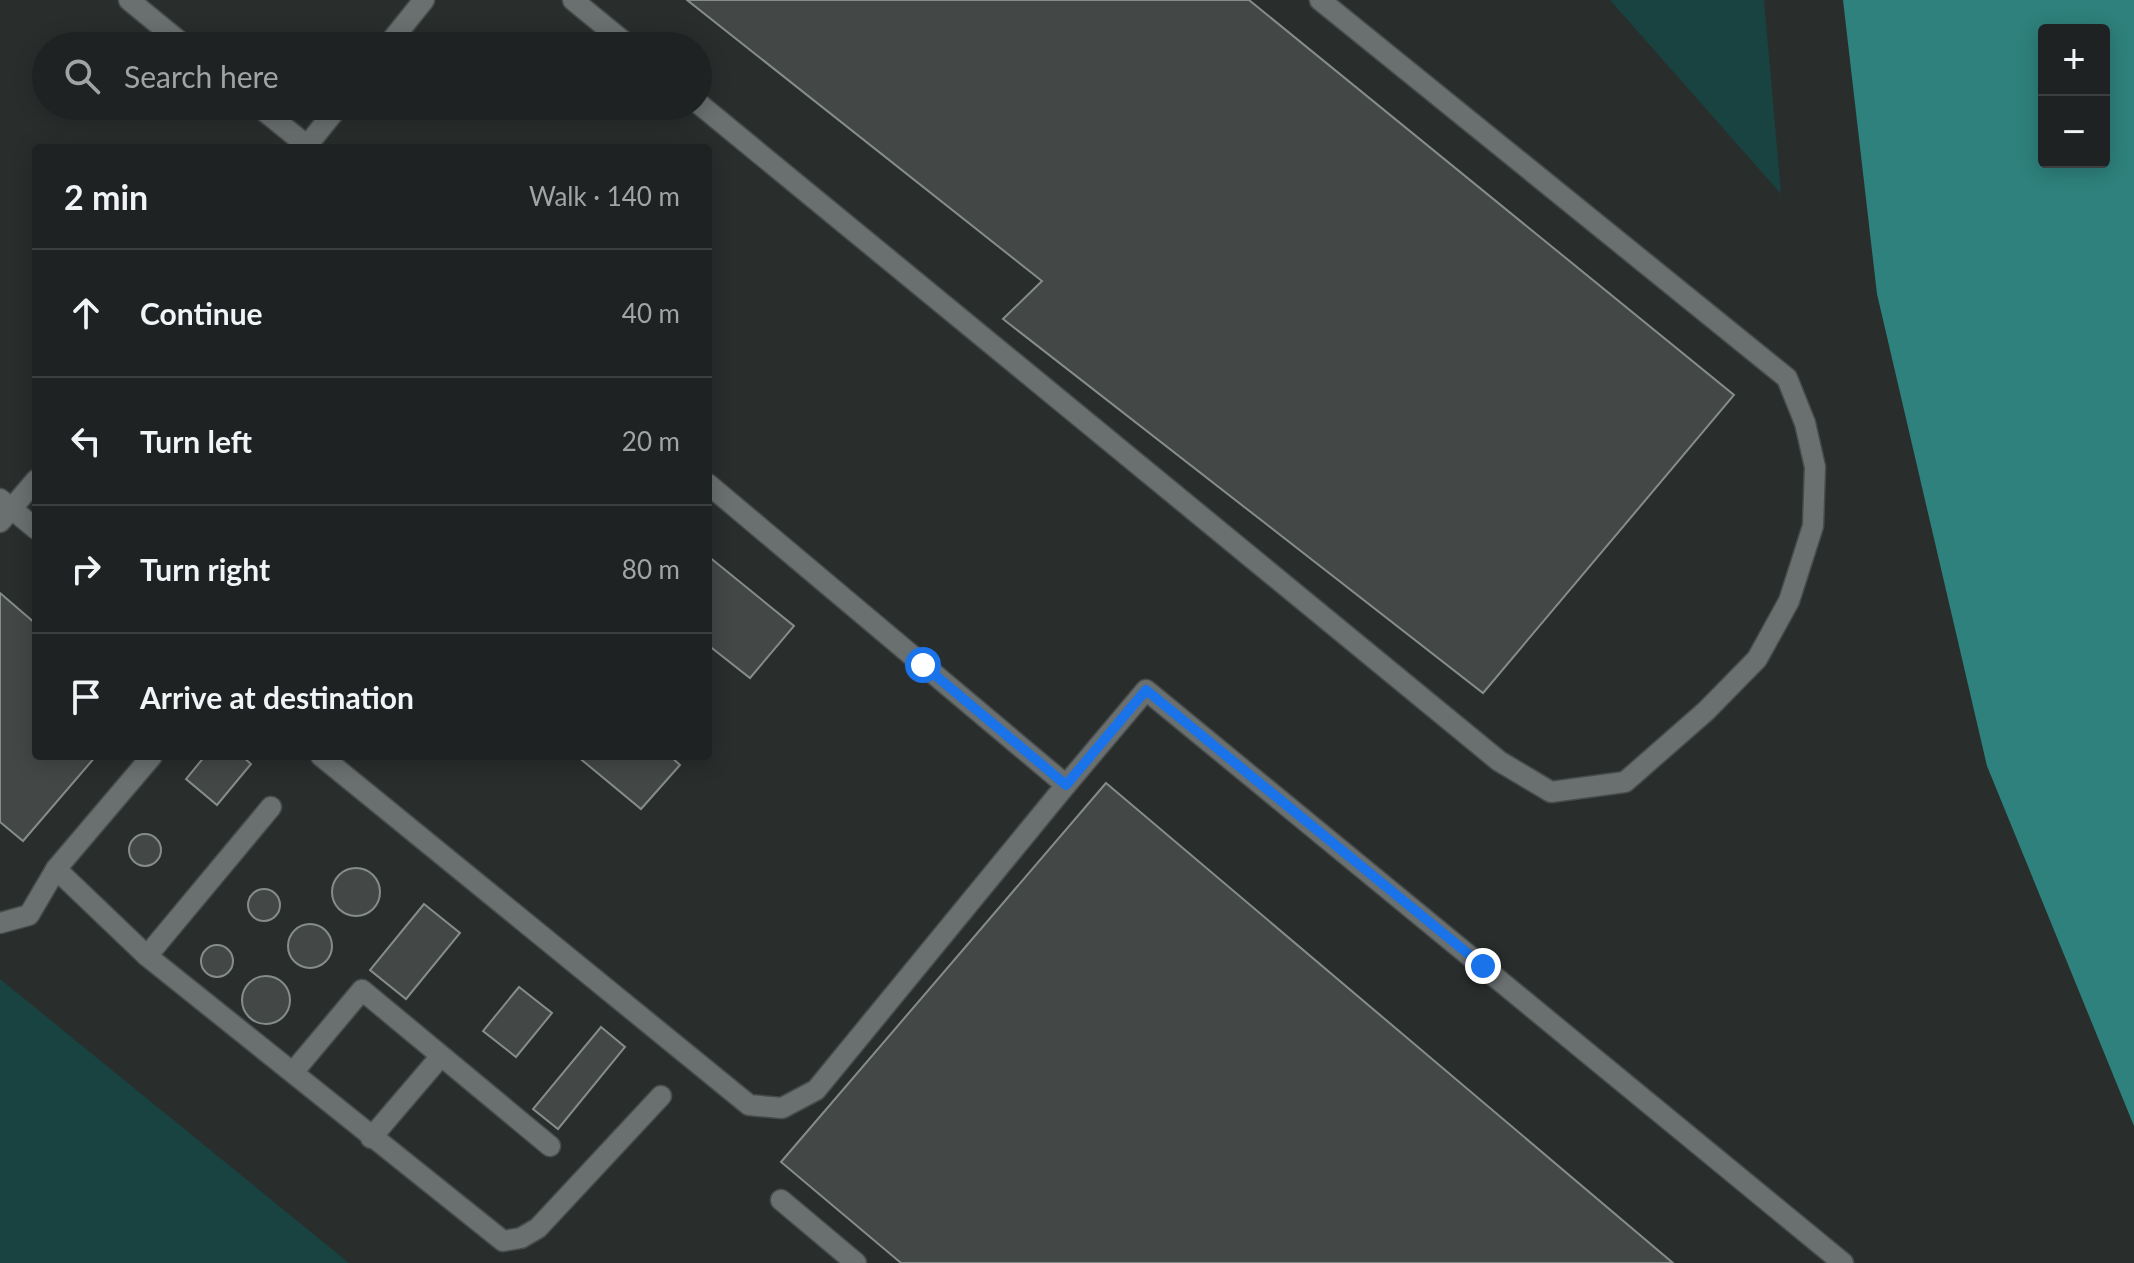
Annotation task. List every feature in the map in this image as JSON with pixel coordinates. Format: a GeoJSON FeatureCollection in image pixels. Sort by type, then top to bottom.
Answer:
{"type":"FeatureCollection","features":[{"type":"Feature","properties":{"kind":"lane"},"geometry":{"type":"LineString","coordinates":[[129,0],[168,32]]}},
{"type":"Feature","properties":{"kind":"lane"},"geometry":{"type":"LineString","coordinates":[[398,32],[424,0]]}},
{"type":"Feature","properties":{"kind":"lane"},"geometry":{"type":"LineString","coordinates":[[573,0],[612,32]]}},
{"type":"Feature","properties":{"kind":"lane"},"geometry":{"type":"LineString","coordinates":[[712,115],[1499,761],[1551,792],[1625,782],[1706,711],[1757,659],[1789,601],[1813,526],[1815,467],[1805,423],[1787,378],[1320,0]]}},
{"type":"Feature","properties":{"kind":"lane"},"geometry":{"type":"LineString","coordinates":[[275,120],[303,144]]}},
{"type":"Feature","properties":{"kind":"lane"},"geometry":{"type":"LineString","coordinates":[[309,144],[328,120]]}},
{"type":"Feature","properties":{"kind":"lane"},"geometry":{"type":"LineString","coordinates":[[32,484],[4,510],[32,527]]}},
{"type":"Feature","properties":{"kind":"lane"},"geometry":{"type":"LineString","coordinates":[[712,487],[1066,785]]}},
{"type":"Feature","properties":{"kind":"lane"},"geometry":{"type":"LineString","coordinates":[[326,760],[749,1105],[782,1108],[816,1090],[1146,690],[1843,1263]]}},
{"type":"Feature","properties":{"kind":"lane"},"geometry":{"type":"LineString","coordinates":[[0,923],[29,915],[56,869],[149,760]]}},
{"type":"Feature","properties":{"kind":"lane"},"geometry":{"type":"LineString","coordinates":[[147,956],[271,807]]}},
{"type":"Feature","properties":{"kind":"lane"},"geometry":{"type":"LineString","coordinates":[[56,869],[147,956],[503,1241],[521,1238],[538,1228],[661,1096]]}},
{"type":"Feature","properties":{"kind":"lane"},"geometry":{"type":"LineString","coordinates":[[294,1071],[362,990],[550,1146]]}},
{"type":"Feature","properties":{"kind":"lane"},"geometry":{"type":"LineString","coordinates":[[371,1138],[441,1056]]}},
{"type":"Feature","properties":{"kind":"lane"},"geometry":{"type":"LineString","coordinates":[[781,1200],[856,1263]]}},
{"type":"Feature","properties":{"kind":"shaded area"},"geometry":{"type":"Polygon","coordinates":[[[1610,0],[1764,0],[1781,194],[1610,0]]]}},
{"type":"Feature","properties":{"kind":"shaded area"},"geometry":{"type":"Polygon","coordinates":[[[1843,0],[2134,0],[2134,1126],[1987,766],[1877,294],[1843,0]]]}},
{"type":"Feature","properties":{"kind":"shaded area"},"geometry":{"type":"Polygon","coordinates":[[[0,979],[349,1263],[0,1263],[0,979]]]}},
{"type":"Feature","properties":{"kind":"building"},"geometry":{"type":"Polygon","coordinates":[[[687,0],[1249,0],[1734,395],[1483,693],[1003,319],[1042,281],[687,0]]]}},
{"type":"Feature","properties":{"kind":"building"},"geometry":{"type":"Polygon","coordinates":[[[712,559],[794,626],[750,678],[712,648],[712,559]]]}},
{"type":"Feature","properties":{"kind":"building"},"geometry":{"type":"Polygon","coordinates":[[[0,593],[32,621],[32,760],[93,760],[23,841],[0,822],[0,593]]]}},
{"type":"Feature","properties":{"kind":"building"},"geometry":{"type":"Polygon","coordinates":[[[202,760],[246,760],[251,764],[217,805],[186,779],[202,760]]]}},
{"type":"Feature","properties":{"kind":"building"},"geometry":{"type":"Polygon","coordinates":[[[582,760],[674,760],[680,765],[641,809],[582,760]]]}},
{"type":"Feature","properties":{"kind":"building"},"geometry":{"type":"Polygon","coordinates":[[[1106,783],[1673,1263],[901,1263],[781,1162],[1106,783]]]}},
{"type":"Feature","properties":{"kind":"building"},"geometry":{"type":"Polygon","coordinates":[[[145,834],[156,839],[161,850],[156,861],[145,866],[134,861],[129,850],[134,839],[145,834]]]}},
{"type":"Feature","properties":{"kind":"building"},"geometry":{"type":"Polygon","coordinates":[[[356,868],[365,869],[373,875],[379,883],[379,901],[373,909],[365,915],[356,916],[347,915],[339,909],[333,901],[332,892],[333,883],[339,875],[347,869],[356,868]]]}},
{"type":"Feature","properties":{"kind":"building"},"geometry":{"type":"Polygon","coordinates":[[[264,889],[275,894],[280,905],[275,916],[264,921],[253,916],[248,905],[253,894],[264,889]]]}},
{"type":"Feature","properties":{"kind":"building"},"geometry":{"type":"Polygon","coordinates":[[[424,904],[460,933],[406,999],[370,970],[424,904]]]}},
{"type":"Feature","properties":{"kind":"building"},"geometry":{"type":"Polygon","coordinates":[[[310,924],[325,931],[332,946],[325,961],[310,968],[295,961],[288,946],[295,931],[310,924]]]}},
{"type":"Feature","properties":{"kind":"building"},"geometry":{"type":"Polygon","coordinates":[[[217,945],[228,950],[233,961],[228,972],[217,977],[206,972],[201,961],[206,950],[217,945]]]}},
{"type":"Feature","properties":{"kind":"building"},"geometry":{"type":"Polygon","coordinates":[[[266,976],[275,977],[283,983],[289,991],[289,1009],[283,1017],[275,1023],[266,1024],[257,1023],[249,1017],[243,1009],[242,1000],[243,991],[249,983],[257,977],[266,976]]]}},
{"type":"Feature","properties":{"kind":"building"},"geometry":{"type":"Polygon","coordinates":[[[519,987],[552,1013],[516,1057],[483,1031],[519,987]]]}},
{"type":"Feature","properties":{"kind":"building"},"geometry":{"type":"Polygon","coordinates":[[[601,1027],[625,1047],[558,1129],[533,1109],[601,1027]]]}},
{"type":"Feature","properties":{"kind":"route"},"geometry":{"type":"LineString","coordinates":[[923,665],[1066,785],[1146,690],[1483,966]]}}]}
